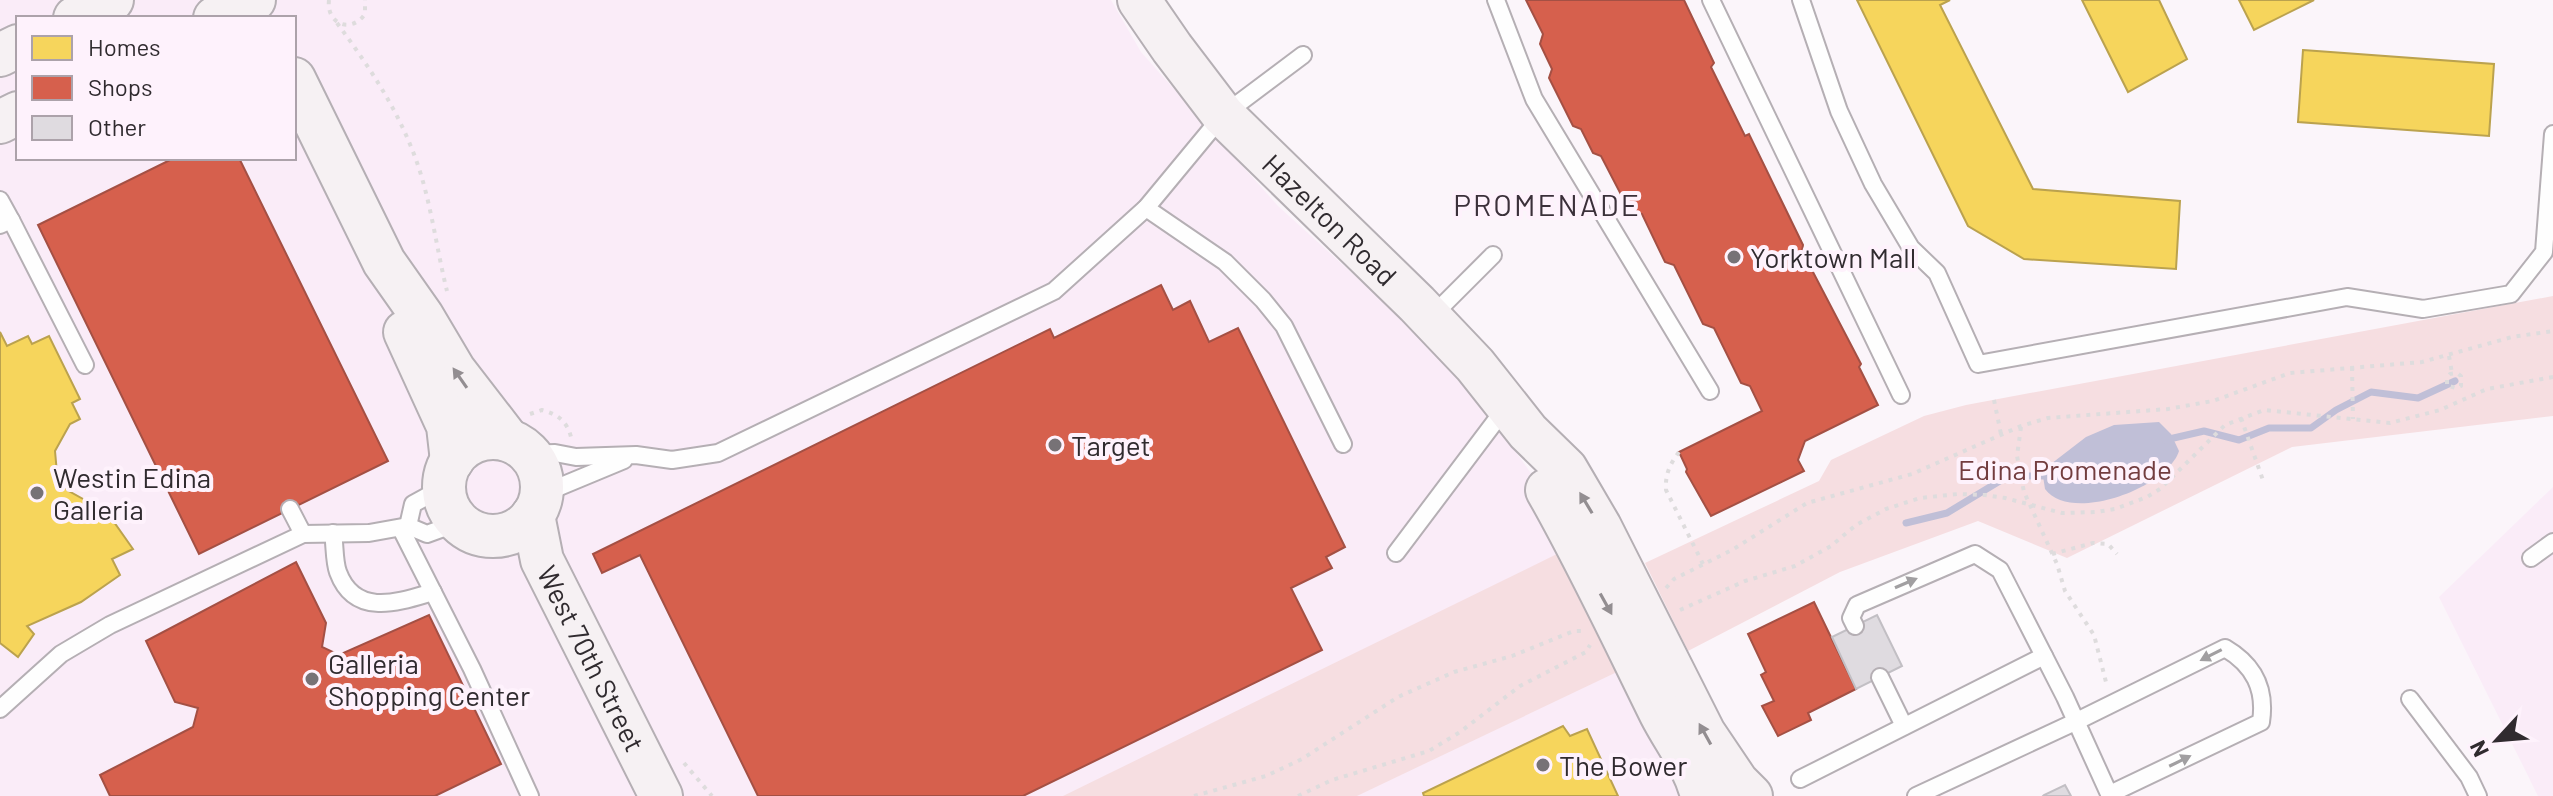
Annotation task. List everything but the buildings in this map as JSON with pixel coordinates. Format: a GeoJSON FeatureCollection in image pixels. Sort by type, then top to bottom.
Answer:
{"type":"FeatureCollection","features":[{"type":"Feature","properties":{"kind":"street"},"geometry":{"type":"LineString","coordinates":[[79,16],[112,0]]}},
{"type":"Feature","properties":{"kind":"street"},"geometry":{"type":"LineString","coordinates":[[219,16],[254,0]]}},
{"type":"Feature","properties":{"kind":"street","name":"Hazelton Road"},"geometry":{"type":"LineString","coordinates":[[1139,0],[1223,115],[1430,318],[1566,469],[1600,527],[1704,733],[1737,782],[1751,796]]}},
{"type":"Feature","properties":{"kind":"street"},"geometry":{"type":"LineString","coordinates":[[296,83],[384,262],[422,316],[454,370],[540,475],[537,507],[517,530],[496,536],[460,501],[448,426],[405,333],[384,262]]}},
{"type":"Feature","properties":{"kind":"street","name":"Hazelton Road"},"geometry":{"type":"LineString","coordinates":[[1518,419],[1545,486],[1668,729],[1695,775],[1702,796]]}},
{"type":"Feature","properties":{"kind":"street"},"geometry":{"type":"LineString","coordinates":[[460,501],[462,449],[476,441],[492,438],[518,447]]}},
{"type":"Feature","properties":{"kind":"street","name":"West 70th Street"},"geometry":{"type":"LineString","coordinates":[[460,501],[516,572],[631,796]]}},
{"type":"Feature","properties":{"kind":"street","name":"West 70th Street"},"geometry":{"type":"LineString","coordinates":[[537,507],[542,560],[661,796]]}},
{"type":"Feature","properties":{"kind":"lane"},"geometry":{"type":"LineString","coordinates":[[1496,0],[1534,99],[1710,391]]}},
{"type":"Feature","properties":{"kind":"lane"},"geometry":{"type":"LineString","coordinates":[[1711,0],[1901,395]]}},
{"type":"Feature","properties":{"kind":"lane"},"geometry":{"type":"LineString","coordinates":[[1801,0],[1839,111],[1873,184],[1911,248],[1937,273],[1978,364],[2347,297],[2423,309],[2511,294],[2544,252],[2553,134]]}},
{"type":"Feature","properties":{"kind":"lane"},"geometry":{"type":"LineString","coordinates":[[518,447],[576,457],[636,455],[672,460],[718,453],[1054,291],[1146,208],[1223,115],[1303,55]]}},
{"type":"Feature","properties":{"kind":"lane"},"geometry":{"type":"LineString","coordinates":[[0,200],[5,223],[85,365]]}},
{"type":"Feature","properties":{"kind":"lane"},"geometry":{"type":"LineString","coordinates":[[1146,208],[1225,262],[1263,300],[1284,326],[1343,444]]}},
{"type":"Feature","properties":{"kind":"lane"},"geometry":{"type":"LineString","coordinates":[[1430,318],[1493,255]]}},
{"type":"Feature","properties":{"kind":"lane"},"geometry":{"type":"LineString","coordinates":[[1396,553],[1518,419]]}},
{"type":"Feature","properties":{"kind":"lane"},"geometry":{"type":"LineString","coordinates":[[537,507],[579,477],[636,455]]}},
{"type":"Feature","properties":{"kind":"lane"},"geometry":{"type":"LineString","coordinates":[[460,501],[413,504],[404,528],[530,796]]}},
{"type":"Feature","properties":{"kind":"lane"},"geometry":{"type":"LineString","coordinates":[[0,709],[61,654],[110,625],[303,534],[404,528],[427,534],[460,501]]}},
{"type":"Feature","properties":{"kind":"lane"},"geometry":{"type":"LineString","coordinates":[[290,509],[303,534]]}},
{"type":"Feature","properties":{"kind":"lane"},"geometry":{"type":"LineString","coordinates":[[333,533],[338,573],[354,595],[369,603],[384,604],[433,592]]}},
{"type":"Feature","properties":{"kind":"lane"},"geometry":{"type":"LineString","coordinates":[[2531,558],[2553,542]]}},
{"type":"Feature","properties":{"kind":"lane"},"geometry":{"type":"LineString","coordinates":[[1855,626],[1851,618],[1857,605],[1975,554],[2000,570],[2044,656],[2075,722],[2110,795],[2261,722],[2264,699],[2244,659],[2225,648],[2115,703],[2075,722],[1916,796]]}},
{"type":"Feature","properties":{"kind":"lane"},"geometry":{"type":"LineString","coordinates":[[1800,779],[2044,656]]}},
{"type":"Feature","properties":{"kind":"lane"},"geometry":{"type":"LineString","coordinates":[[1880,677],[1904,726]]}},
{"type":"Feature","properties":{"kind":"lane"},"geometry":{"type":"LineString","coordinates":[[2410,699],[2469,777],[2478,796]]}},
{"type":"Feature","properties":{"kind":"path"},"geometry":{"type":"LineString","coordinates":[[329,0],[332,18],[343,26],[350,26],[365,14],[365,0]]}},
{"type":"Feature","properties":{"kind":"path"},"geometry":{"type":"LineString","coordinates":[[1659,598],[1674,579],[1732,550],[1807,503],[1912,474],[2021,426],[2048,418],[2183,407],[2213,401],[2290,373],[2422,362],[2512,337],[2553,331]]}},
{"type":"Feature","properties":{"kind":"path"},"geometry":{"type":"LineString","coordinates":[[2449,355],[2452,373]]}},
{"type":"Feature","properties":{"kind":"path"},"geometry":{"type":"LineString","coordinates":[[2352,367],[2353,419]]}},
{"type":"Feature","properties":{"kind":"path"},"geometry":{"type":"LineString","coordinates":[[2452,373],[2448,376],[2448,385],[2459,387]]}},
{"type":"Feature","properties":{"kind":"path"},"geometry":{"type":"LineString","coordinates":[[2452,373],[2460,374],[2459,387],[2465,398]]}},
{"type":"Feature","properties":{"kind":"path"},"geometry":{"type":"LineString","coordinates":[[1670,604],[1680,611],[1737,584],[1795,566],[1817,555],[1856,525],[1920,498],[1985,495],[2062,513],[2115,509],[2160,489],[2217,431],[2264,410],[2390,423],[2440,410],[2487,389],[2553,377]]}},
{"type":"Feature","properties":{"kind":"path"},"geometry":{"type":"LineString","coordinates":[[1994,400],[2001,434]]}},
{"type":"Feature","properties":{"kind":"path"},"geometry":{"type":"LineString","coordinates":[[2241,418],[2264,483]]}},
{"type":"Feature","properties":{"kind":"path"},"geometry":{"type":"LineString","coordinates":[[2021,426],[2017,456],[2021,480],[2065,591],[2094,635],[2104,679],[2115,703]]}},
{"type":"Feature","properties":{"kind":"path"},"geometry":{"type":"LineString","coordinates":[[1679,452],[1670,464],[1665,479],[1666,490],[1703,564]]}},
{"type":"Feature","properties":{"kind":"path"},"geometry":{"type":"LineString","coordinates":[[2052,554],[2093,543],[2108,544],[2115,548],[2117,554]]}},
{"type":"Feature","properties":{"kind":"path"},"geometry":{"type":"LineString","coordinates":[[1194,796],[1266,776],[1302,759],[1398,697],[1454,672],[1512,656],[1574,631],[1587,630]]}},
{"type":"Feature","properties":{"kind":"path"},"geometry":{"type":"LineString","coordinates":[[1298,796],[1332,780],[1429,751],[1460,732],[1520,686],[1586,652],[1593,641]]}},
{"type":"Feature","properties":{"kind":"shaded area"},"geometry":{"type":"Polygon","coordinates":[[[0,0],[1111,0],[1141,52],[1278,206],[1418,333],[1493,420],[1548,497],[1692,796],[0,796],[0,0]]]}},
{"type":"Feature","properties":{"kind":"shaded area"},"geometry":{"type":"Polygon","coordinates":[[[2553,487],[2553,796],[2538,796],[2439,597],[2553,487]]]}},
{"type":"Feature","properties":{"kind":"green space","name":"Edina Promenade"},"geometry":{"type":"Polygon","coordinates":[[[2553,296],[2553,416],[2292,447],[2067,558],[1978,521],[1840,572],[1688,651],[1645,563],[1819,481],[1831,460],[1924,416],[1966,405],[2553,296]]]}},
{"type":"Feature","properties":{"kind":"green space"},"geometry":{"type":"Polygon","coordinates":[[[1559,553],[1617,672],[1357,796],[1063,796],[1559,553]]]}},
{"type":"Feature","properties":{"kind":"water"},"geometry":{"type":"Polygon","coordinates":[[[2159,422],[2171,434],[2179,451],[2171,465],[2138,489],[2096,502],[2075,503],[2058,499],[2045,489],[2043,476],[2047,467],[2086,437],[2114,425],[2159,422]]]}},
{"type":"Feature","properties":{"kind":"waterway"},"geometry":{"type":"LineString","coordinates":[[2165,440],[2204,431],[2239,440],[2269,428],[2311,428],[2336,410],[2371,392],[2418,398],[2455,381]]}},
{"type":"Feature","properties":{"kind":"waterway"},"geometry":{"type":"LineString","coordinates":[[1906,523],[1947,513],[2008,476],[2051,476]]}},
{"type":"Feature","properties":{"kind":"place","name":"Yorktown Mall"},"geometry":{"type":"Point","coordinates":[1734,257]}},
{"type":"Feature","properties":{"kind":"place","name":"Target"},"geometry":{"type":"Point","coordinates":[1055,445]}},
{"type":"Feature","properties":{"kind":"place","name":"Westin Edina Galleria"},"geometry":{"type":"Point","coordinates":[37,493]}},
{"type":"Feature","properties":{"kind":"place","name":"Galleria Shopping Center"},"geometry":{"type":"Point","coordinates":[312,679]}},
{"type":"Feature","properties":{"kind":"place","name":"The Bower"},"geometry":{"type":"Point","coordinates":[1543,765]}},
{"type":"Feature","properties":{"kind":"district","name":"PROMENADE"},"geometry":{"type":"Point","coordinates":[1547,204]}}]}
